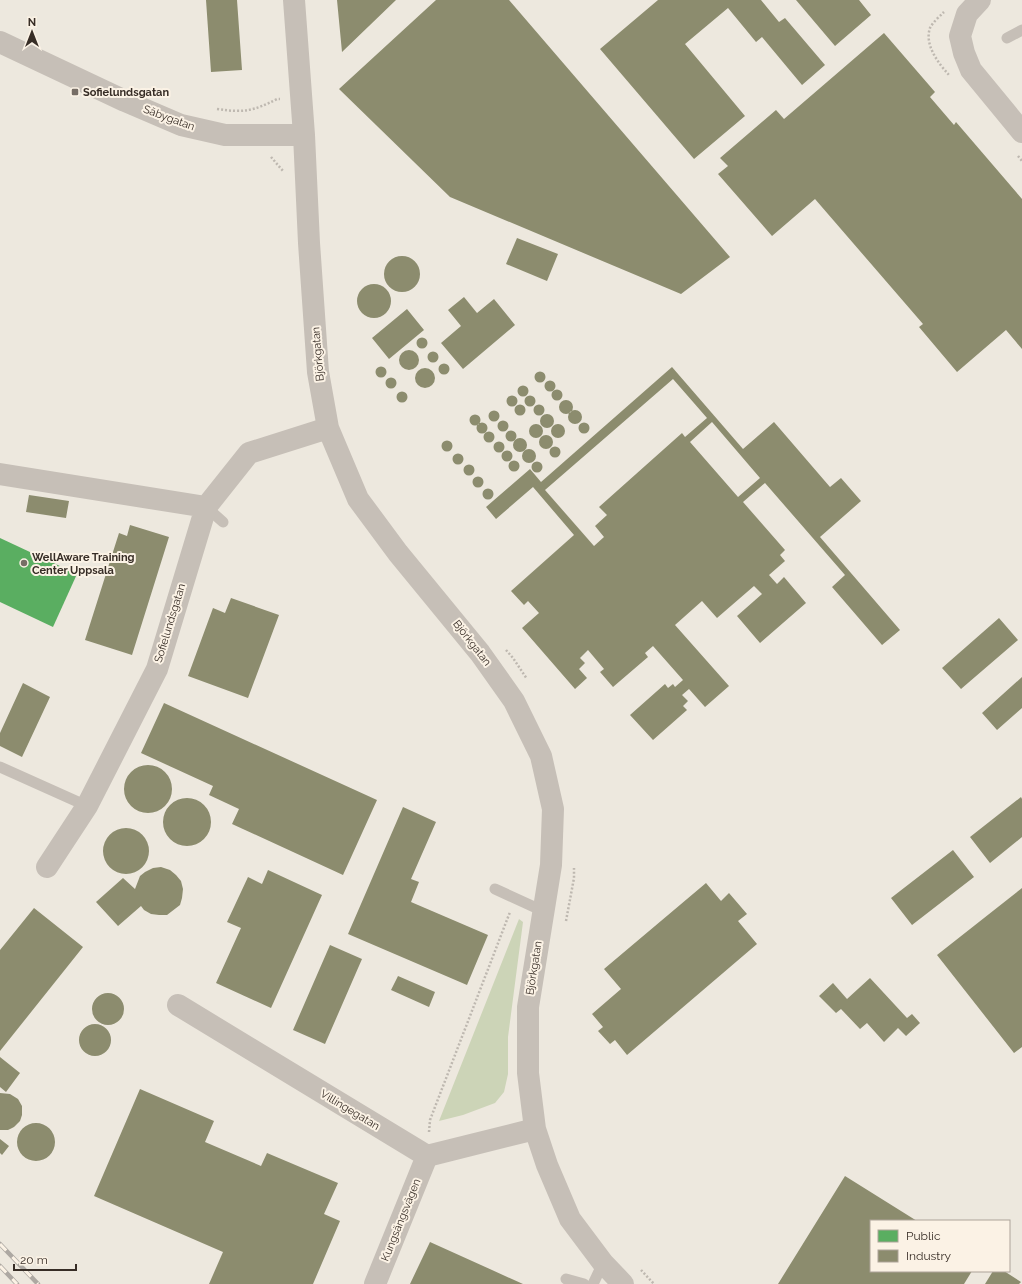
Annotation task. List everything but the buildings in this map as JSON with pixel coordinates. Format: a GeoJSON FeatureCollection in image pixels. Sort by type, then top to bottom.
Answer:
{"type":"FeatureCollection","features":[{"type":"Feature","properties":{"kind":"street","name":"Björkgatan"},"geometry":{"type":"LineString","coordinates":[[294,0],[302,100],[309,243],[318,372],[328,428],[358,499],[398,553],[484,659],[514,701],[541,756],[553,809],[551,865],[528,1007],[528,1073],[535,1130],[570,1219],[603,1263],[623,1284]]}},
{"type":"Feature","properties":{"kind":"street"},"geometry":{"type":"LineString","coordinates":[[980,0],[967,14],[960,36],[964,53],[971,70],[1022,132]]}},
{"type":"Feature","properties":{"kind":"street","name":"Säbygatan"},"geometry":{"type":"LineString","coordinates":[[0,42],[125,101],[181,125],[225,135],[304,135]]}},
{"type":"Feature","properties":{"kind":"street","name":"Sofielundsgatan"},"geometry":{"type":"LineString","coordinates":[[47,867],[87,806],[157,669],[206,507],[249,453],[328,428]]}},
{"type":"Feature","properties":{"kind":"street"},"geometry":{"type":"LineString","coordinates":[[0,474],[206,507]]}},
{"type":"Feature","properties":{"kind":"street","name":"Villingegatan"},"geometry":{"type":"LineString","coordinates":[[178,1005],[427,1156]]}},
{"type":"Feature","properties":{"kind":"street"},"geometry":{"type":"LineString","coordinates":[[427,1156],[535,1130]]}},
{"type":"Feature","properties":{"kind":"street","name":"Kungsängsvägen"},"geometry":{"type":"LineString","coordinates":[[375,1284],[427,1156]]}},
{"type":"Feature","properties":{"kind":"lane"},"geometry":{"type":"LineString","coordinates":[[1007,38],[1022,30]]}},
{"type":"Feature","properties":{"kind":"lane"},"geometry":{"type":"LineString","coordinates":[[206,507],[223,522]]}},
{"type":"Feature","properties":{"kind":"lane"},"geometry":{"type":"LineString","coordinates":[[0,767],[87,806]]}},
{"type":"Feature","properties":{"kind":"lane"},"geometry":{"type":"LineString","coordinates":[[495,889],[543,911]]}},
{"type":"Feature","properties":{"kind":"lane"},"geometry":{"type":"LineString","coordinates":[[593,1284],[603,1263]]}},
{"type":"Feature","properties":{"kind":"lane"},"geometry":{"type":"LineString","coordinates":[[566,1279],[584,1284]]}},
{"type":"Feature","properties":{"kind":"path"},"geometry":{"type":"LineString","coordinates":[[212,109],[234,112],[257,109],[277,99],[302,100]]}},
{"type":"Feature","properties":{"kind":"path"},"geometry":{"type":"LineString","coordinates":[[1018,156],[1022,162]]}},
{"type":"Feature","properties":{"kind":"path"},"geometry":{"type":"LineString","coordinates":[[427,1156],[430,1120],[515,898]]}},
{"type":"Feature","properties":{"kind":"green space"},"geometry":{"type":"Polygon","coordinates":[[[519,919],[523,922],[508,1037],[508,1074],[504,1092],[495,1103],[463,1115],[439,1121],[519,919]]]}},
{"type":"Feature","properties":{"kind":"railway"},"geometry":{"type":"LineString","coordinates":[[0,1244],[38,1284]]}},
{"type":"Feature","properties":{"kind":"railway"},"geometry":{"type":"LineString","coordinates":[[0,1266],[17,1284]]}},
{"type":"Feature","properties":{"kind":"place","name":"Sofielundsgatan"},"geometry":{"type":"Point","coordinates":[75,92]}},
{"type":"Feature","properties":{"kind":"place","name":"WellAware Training Center Uppsala"},"geometry":{"type":"Point","coordinates":[24,563]}}]}
